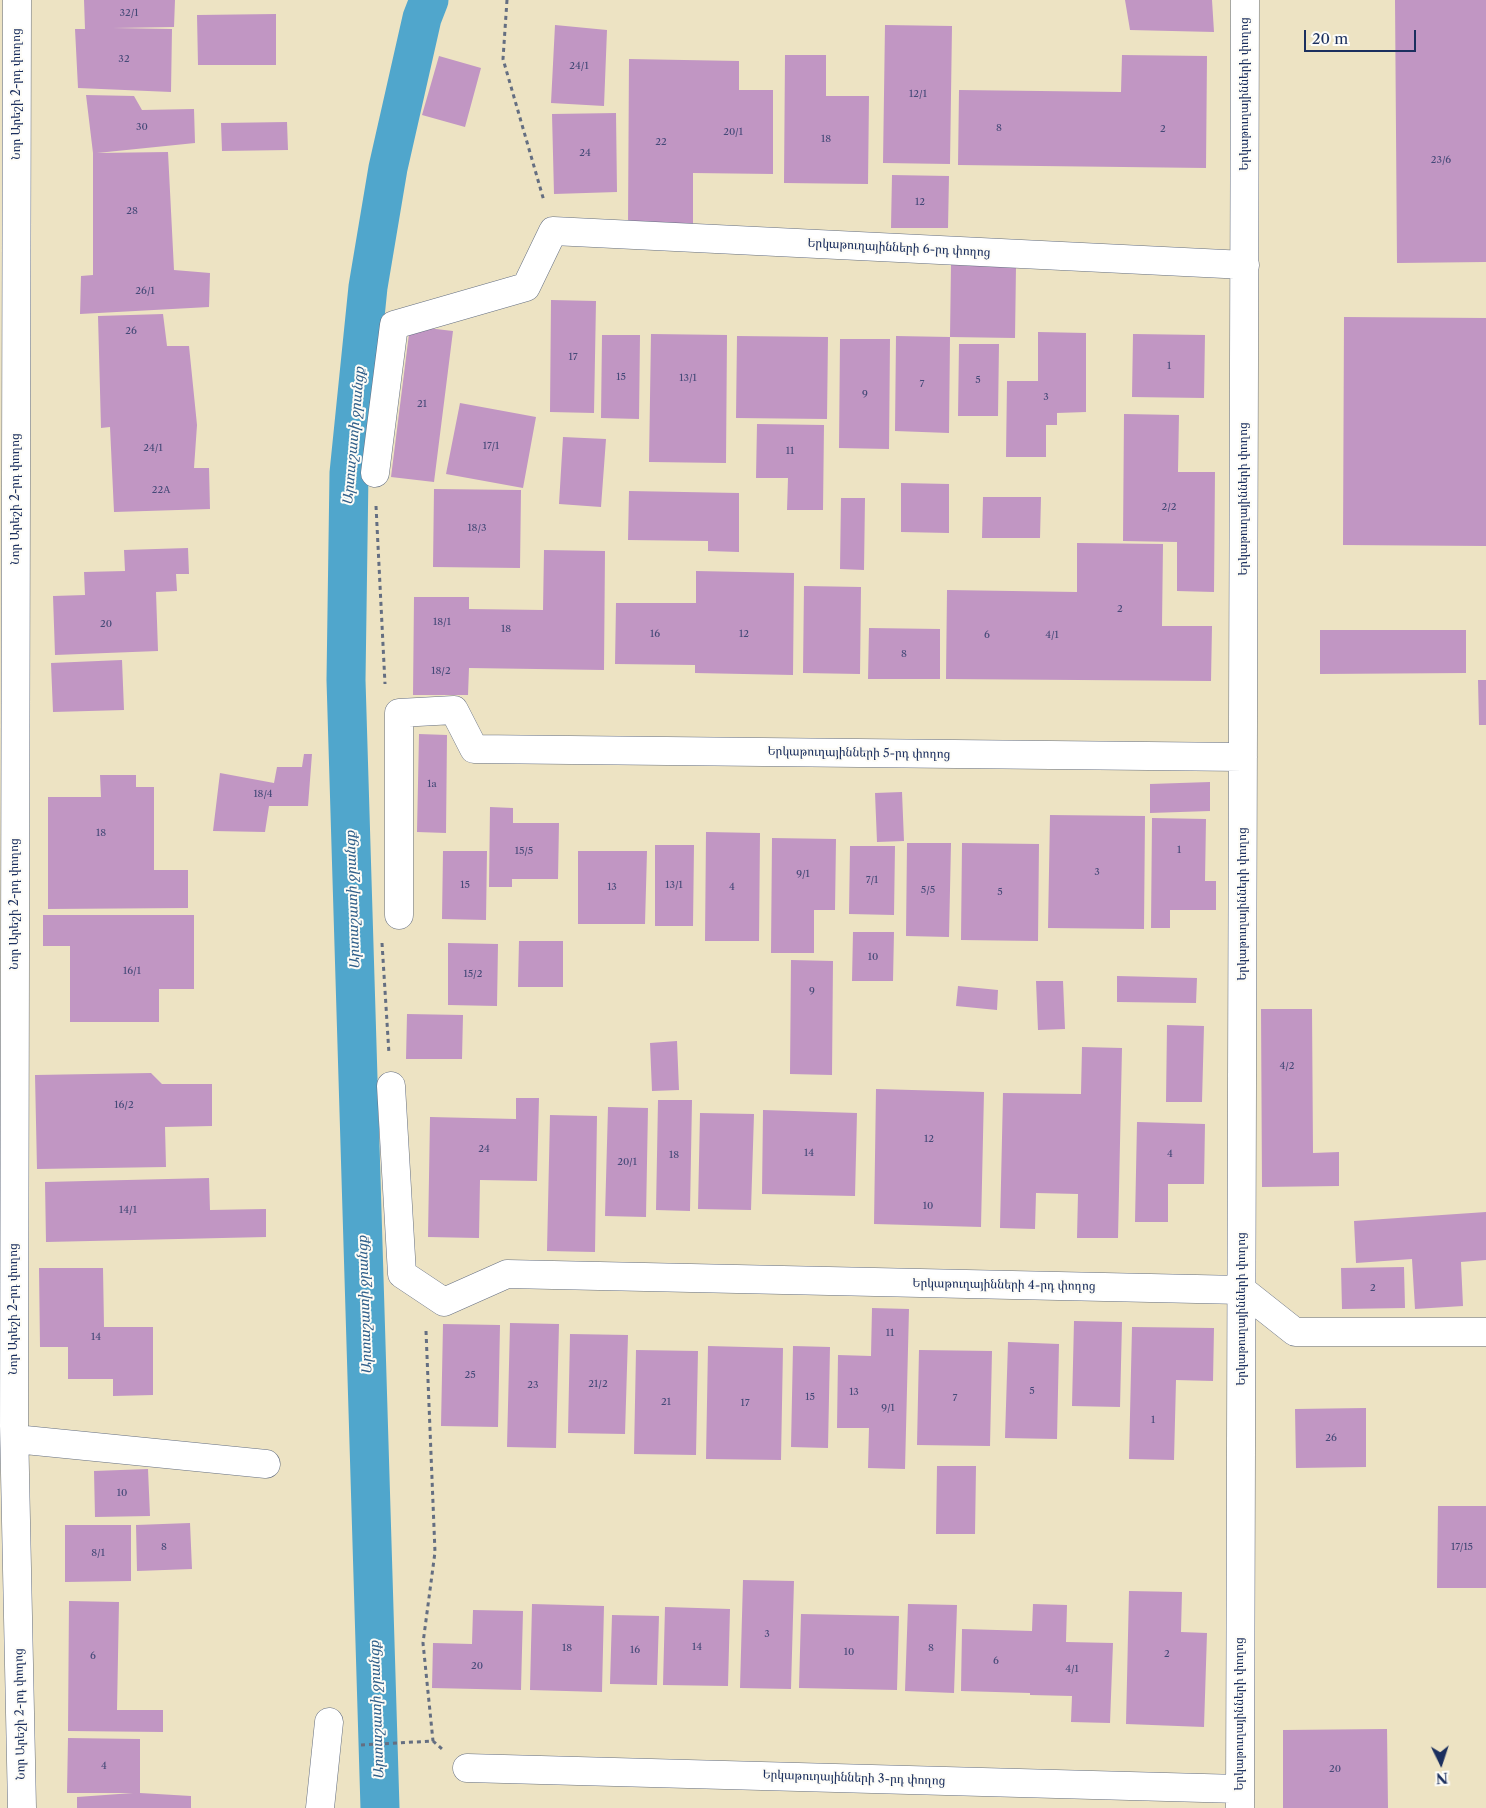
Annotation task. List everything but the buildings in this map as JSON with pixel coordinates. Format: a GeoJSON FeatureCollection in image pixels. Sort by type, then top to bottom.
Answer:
{"type":"FeatureCollection","features":[{"type":"Feature","properties":{"kind":"street","name":"Նոր Արեշի 2-րդ փողոց"},"geometry":{"type":"LineString","coordinates":[[17,0],[8,752],[10,1430],[22,1808]]}},
{"type":"Feature","properties":{"kind":"street","name":"Երկաթուղայինների փողոց"},"geometry":{"type":"LineString","coordinates":[[1240,1798],[1245,0]]}},
{"type":"Feature","properties":{"kind":"street","name":"Երկաթուղայինների 6-րդ փողոց"},"geometry":{"type":"LineString","coordinates":[[553,231],[1245,265]]}},
{"type":"Feature","properties":{"kind":"street"},"geometry":{"type":"LineString","coordinates":[[375,473],[394,325],[526,288],[553,231]]}},
{"type":"Feature","properties":{"kind":"street","name":"Երկաթուղայինների 5-րդ փողոց"},"geometry":{"type":"LineString","coordinates":[[399,713],[454,710],[474,749],[1243,757]]}},
{"type":"Feature","properties":{"kind":"street"},"geometry":{"type":"LineString","coordinates":[[399,713],[399,916]]}},
{"type":"Feature","properties":{"kind":"street"},"geometry":{"type":"LineString","coordinates":[[391,1086],[402,1274],[444,1302]]}},
{"type":"Feature","properties":{"kind":"street","name":"Երկաթուղայինների 4-րդ փողոց"},"geometry":{"type":"LineString","coordinates":[[444,1302],[507,1274],[1242,1290]]}},
{"type":"Feature","properties":{"kind":"street"},"geometry":{"type":"LineString","coordinates":[[1242,1290],[1295,1332],[1486,1332]]}},
{"type":"Feature","properties":{"kind":"street"},"geometry":{"type":"LineString","coordinates":[[10,1430],[266,1464]]}},
{"type":"Feature","properties":{"kind":"street"},"geometry":{"type":"LineString","coordinates":[[320,1808],[328,1722]]}},
{"type":"Feature","properties":{"kind":"street","name":"Երկաթուղայինների 3-րդ փողոց"},"geometry":{"type":"LineString","coordinates":[[467,1768],[1240,1798]]}},
{"type":"Feature","properties":{"kind":"path"},"geometry":{"type":"LineString","coordinates":[[507,0],[503,59],[553,231]]}},
{"type":"Feature","properties":{"kind":"path"},"geometry":{"type":"LineString","coordinates":[[375,473],[386,700],[399,713]]}},
{"type":"Feature","properties":{"kind":"path"},"geometry":{"type":"LineString","coordinates":[[391,1086],[382,939],[399,916]]}},
{"type":"Feature","properties":{"kind":"path"},"geometry":{"type":"LineString","coordinates":[[433,1741],[423,1644],[434,1552],[426,1320],[444,1302]]}},
{"type":"Feature","properties":{"kind":"path"},"geometry":{"type":"LineString","coordinates":[[358,1745],[433,1741],[467,1768]]}},
{"type":"Feature","properties":{"kind":"waterway","name":"Արտաշատի ջրանցք"},"geometry":{"type":"LineString","coordinates":[[380,1808],[346,680],[349,473],[368,287],[388,168],[422,18],[429,0]]}}]}
